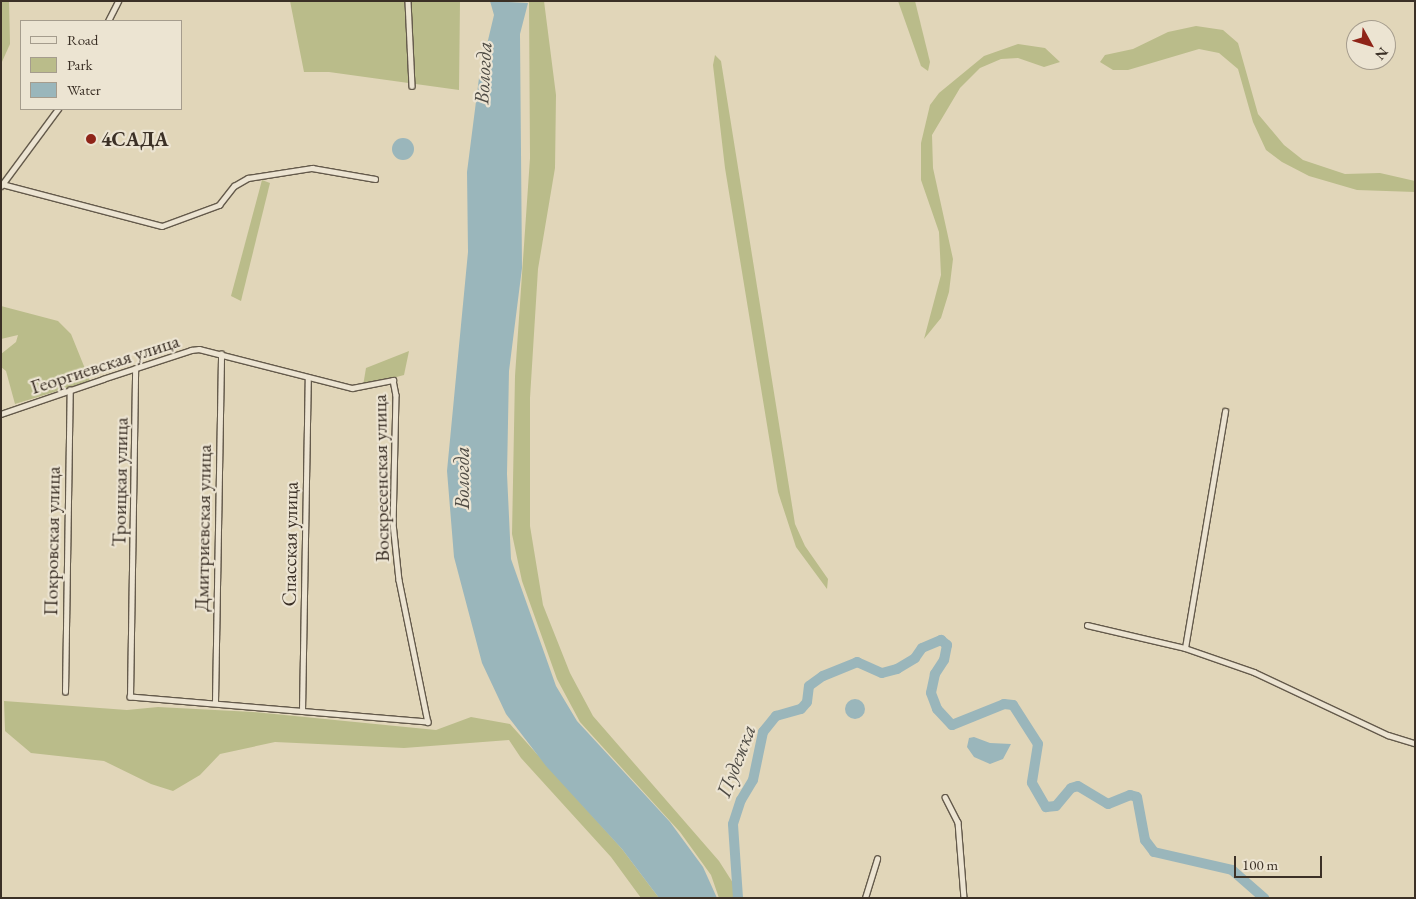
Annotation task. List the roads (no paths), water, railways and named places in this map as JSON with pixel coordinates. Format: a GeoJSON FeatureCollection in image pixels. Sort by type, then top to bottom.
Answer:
{"type":"FeatureCollection","features":[{"type":"Feature","properties":{"kind":"street"},"geometry":{"type":"LineString","coordinates":[[108,20],[118,1]]}},
{"type":"Feature","properties":{"kind":"street"},"geometry":{"type":"LineString","coordinates":[[408,1],[412,86]]}},
{"type":"Feature","properties":{"kind":"street"},"geometry":{"type":"LineString","coordinates":[[57,110],[2,185],[162,226],[219,205],[234,186],[248,178],[312,168],[375,179]]}},
{"type":"Feature","properties":{"kind":"street","name":"Георгиевская улица"},"geometry":{"type":"LineString","coordinates":[[1,414],[191,350],[221,354],[352,388],[393,380]]}},
{"type":"Feature","properties":{"kind":"street","name":"Дмитриевская улица"},"geometry":{"type":"LineString","coordinates":[[215,702],[221,354]]}},
{"type":"Feature","properties":{"kind":"street","name":"Троицкая улица"},"geometry":{"type":"LineString","coordinates":[[135,369],[130,697],[215,702]]}},
{"type":"Feature","properties":{"kind":"street","name":"Спасская улица"},"geometry":{"type":"LineString","coordinates":[[302,711],[308,378]]}},
{"type":"Feature","properties":{"kind":"street","name":"Воскресенская улица"},"geometry":{"type":"LineString","coordinates":[[302,711],[428,722],[399,580],[392,523],[396,395],[393,380]]}},
{"type":"Feature","properties":{"kind":"street","name":"Покровская улица"},"geometry":{"type":"LineString","coordinates":[[65,692],[70,390]]}},
{"type":"Feature","properties":{"kind":"street"},"geometry":{"type":"LineString","coordinates":[[1184,648],[1225,411]]}},
{"type":"Feature","properties":{"kind":"street"},"geometry":{"type":"LineString","coordinates":[[1087,625],[1184,648],[1254,672],[1388,735],[1415,743]]}},
{"type":"Feature","properties":{"kind":"street"},"geometry":{"type":"LineString","coordinates":[[215,702],[302,711]]}},
{"type":"Feature","properties":{"kind":"street"},"geometry":{"type":"LineString","coordinates":[[945,797],[958,822],[964,898]]}},
{"type":"Feature","properties":{"kind":"street"},"geometry":{"type":"LineString","coordinates":[[865,898],[877,859]]}},
{"type":"Feature","properties":{"kind":"water","name":"Вологда"},"geometry":{"type":"Polygon","coordinates":[[[490,1],[528,3],[520,34],[522,268],[509,371],[507,474],[511,559],[556,686],[577,721],[670,822],[703,867],[717,898],[659,898],[622,849],[546,766],[506,714],[482,663],[454,557],[447,471],[468,252],[467,172],[479,78],[494,15],[490,1]]]}},
{"type":"Feature","properties":{"kind":"water"},"geometry":{"type":"Polygon","coordinates":[[[399,138],[407,138],[414,145],[414,153],[407,160],[399,160],[392,153],[392,145],[399,138]]]}},
{"type":"Feature","properties":{"kind":"water"},"geometry":{"type":"Polygon","coordinates":[[[855,699],[862,702],[865,709],[862,716],[855,719],[848,716],[845,709],[848,702],[855,699]]]}},
{"type":"Feature","properties":{"kind":"water"},"geometry":{"type":"Polygon","coordinates":[[[974,737],[990,743],[1011,744],[1003,759],[990,764],[974,757],[967,747],[969,738],[974,737]]]}},
{"type":"Feature","properties":{"kind":"waterway","name":"Пудежка"},"geometry":{"type":"LineString","coordinates":[[738,898],[733,824],[741,800],[753,780],[763,732],[776,716],[801,709],[807,702],[809,686],[823,676],[857,662],[882,673],[897,669],[915,658],[922,648],[941,640],[947,645],[944,660],[935,674],[931,693],[937,709],[952,725],[1004,704],[1013,705],[1038,744],[1032,783],[1046,807],[1056,806],[1071,788],[1078,786],[1108,804],[1130,795],[1137,797],[1145,840],[1154,852],[1232,870],[1264,898]]}},
{"type":"Feature","properties":{"kind":"place","name":"4САДА"},"geometry":{"type":"Point","coordinates":[91,139]}}]}
